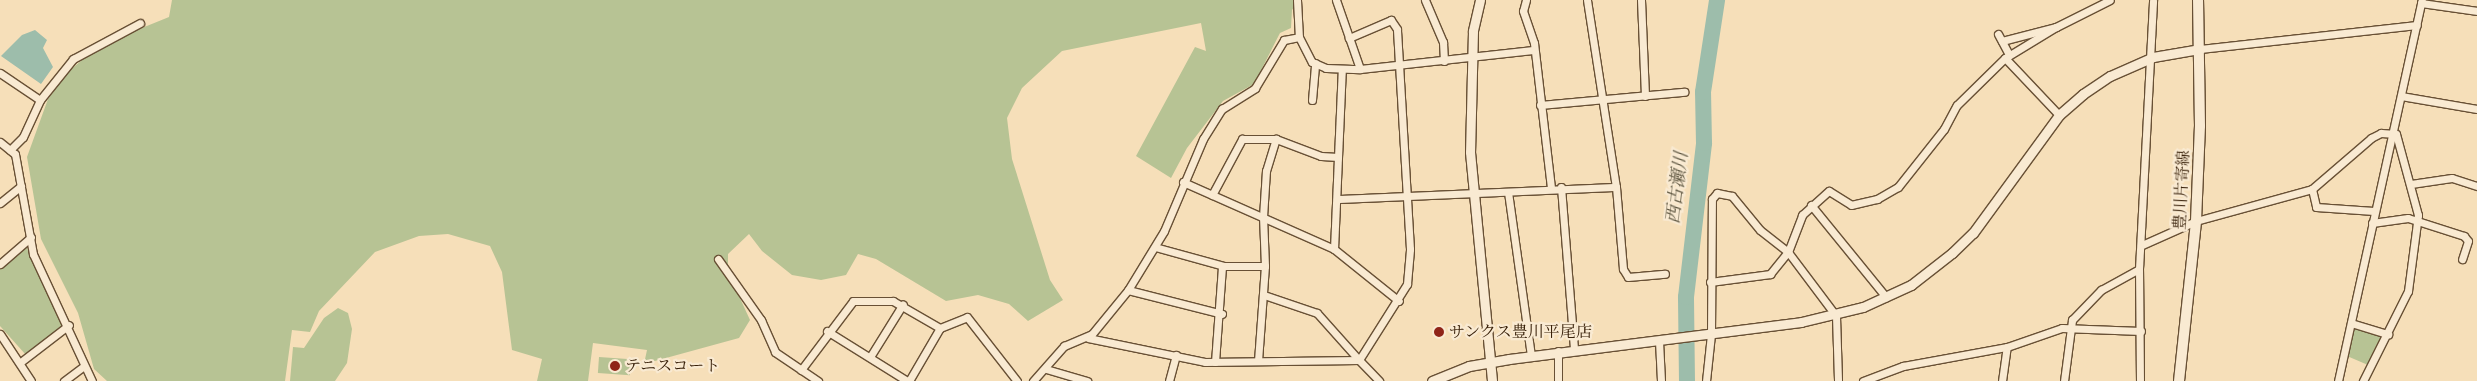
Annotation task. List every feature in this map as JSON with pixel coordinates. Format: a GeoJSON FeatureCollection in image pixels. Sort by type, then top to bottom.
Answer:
{"type":"FeatureCollection","features":[{"type":"Feature","properties":{"kind":"main road","name":"豊川片寄線"},"geometry":{"type":"LineString","coordinates":[[2179,381],[2196,221],[2200,49],[2198,0]]}},
{"type":"Feature","properties":{"kind":"street"},"geometry":{"type":"LineString","coordinates":[[1297,0],[1299,37],[1315,63],[1312,100]]}},
{"type":"Feature","properties":{"kind":"street"},"geometry":{"type":"LineString","coordinates":[[1336,0],[1360,69]]}},
{"type":"Feature","properties":{"kind":"street"},"geometry":{"type":"LineString","coordinates":[[1425,0],[1443,42],[1444,61]]}},
{"type":"Feature","properties":{"kind":"street"},"geometry":{"type":"LineString","coordinates":[[1480,0],[1472,58],[1473,196],[1492,381]]}},
{"type":"Feature","properties":{"kind":"street"},"geometry":{"type":"LineString","coordinates":[[1526,0],[1523,11],[1533,50],[1551,186]]}},
{"type":"Feature","properties":{"kind":"street"},"geometry":{"type":"LineString","coordinates":[[1587,0],[1616,187],[1625,274],[1665,274]]}},
{"type":"Feature","properties":{"kind":"street"},"geometry":{"type":"LineString","coordinates":[[1641,0],[1645,96]]}},
{"type":"Feature","properties":{"kind":"street"},"geometry":{"type":"LineString","coordinates":[[1710,282],[1770,274],[1788,252],[1802,214],[1829,191],[1851,205],[1877,200],[1898,187],[1944,129],[1957,105],[2007,56],[2056,27],[2110,0]]}},
{"type":"Feature","properties":{"kind":"street"},"geometry":{"type":"LineString","coordinates":[[2140,381],[2139,269],[2154,57],[2153,0]]}},
{"type":"Feature","properties":{"kind":"street"},"geometry":{"type":"LineString","coordinates":[[2338,381],[2374,211],[2422,1],[2477,12]]}},
{"type":"Feature","properties":{"kind":"street"},"geometry":{"type":"LineString","coordinates":[[1349,38],[1395,21],[1401,65],[1408,197],[1410,270],[1399,302],[1359,360]]}},
{"type":"Feature","properties":{"kind":"street"},"geometry":{"type":"LineString","coordinates":[[10,150],[23,137],[40,100],[73,59],[140,24]]}},
{"type":"Feature","properties":{"kind":"street"},"geometry":{"type":"LineString","coordinates":[[1432,381],[1490,362],[1531,355],[1659,341],[1836,316],[1886,297],[1911,285],[1973,233],[2059,115],[2110,76],[2154,57],[2200,49],[2417,25]]}},
{"type":"Feature","properties":{"kind":"street"},"geometry":{"type":"LineString","coordinates":[[2002,41],[2056,27]]}},
{"type":"Feature","properties":{"kind":"street"},"geometry":{"type":"LineString","coordinates":[[1998,34],[2007,56],[2059,115]]}},
{"type":"Feature","properties":{"kind":"street"},"geometry":{"type":"LineString","coordinates":[[1088,338],[1128,290],[1155,247],[1183,182],[1222,109],[1255,88],[1284,40],[1299,37]]}},
{"type":"Feature","properties":{"kind":"street"},"geometry":{"type":"LineString","coordinates":[[1315,63],[1342,69],[1360,69],[1533,50]]}},
{"type":"Feature","properties":{"kind":"street"},"geometry":{"type":"LineString","coordinates":[[1334,250],[1342,69]]}},
{"type":"Feature","properties":{"kind":"street"},"geometry":{"type":"LineString","coordinates":[[0,73],[40,100]]}},
{"type":"Feature","properties":{"kind":"street"},"geometry":{"type":"LineString","coordinates":[[1540,105],[1603,101],[1684,92]]}},
{"type":"Feature","properties":{"kind":"street"},"geometry":{"type":"LineString","coordinates":[[2401,96],[2477,109]]}},
{"type":"Feature","properties":{"kind":"street"},"geometry":{"type":"LineString","coordinates":[[2142,245],[2196,221],[2312,189],[2372,138],[2392,132]]}},
{"type":"Feature","properties":{"kind":"street"},"geometry":{"type":"LineString","coordinates":[[2362,381],[2388,334],[2408,292],[2417,220],[2411,184],[2392,132]]}},
{"type":"Feature","properties":{"kind":"street"},"geometry":{"type":"LineString","coordinates":[[1212,195],[1242,139],[1276,140],[1320,156],[1338,157]]}},
{"type":"Feature","properties":{"kind":"street"},"geometry":{"type":"LineString","coordinates":[[1258,361],[1265,266],[1262,217],[1266,171],[1276,140]]}},
{"type":"Feature","properties":{"kind":"street"},"geometry":{"type":"LineString","coordinates":[[0,142],[10,150],[21,186],[33,254],[69,325],[84,366],[92,381]]}},
{"type":"Feature","properties":{"kind":"street"},"geometry":{"type":"LineString","coordinates":[[2411,184],[2452,178],[2477,186]]}},
{"type":"Feature","properties":{"kind":"street"},"geometry":{"type":"LineString","coordinates":[[1183,182],[1334,250],[1399,302]]}},
{"type":"Feature","properties":{"kind":"street"},"geometry":{"type":"LineString","coordinates":[[0,203],[21,186]]}},
{"type":"Feature","properties":{"kind":"street"},"geometry":{"type":"LineString","coordinates":[[1336,199],[1473,196],[1551,186],[1616,187]]}},
{"type":"Feature","properties":{"kind":"street"},"geometry":{"type":"LineString","coordinates":[[1561,186],[1574,349]]}},
{"type":"Feature","properties":{"kind":"street"},"geometry":{"type":"LineString","coordinates":[[2312,189],[2316,207],[2374,211]]}},
{"type":"Feature","properties":{"kind":"street"},"geometry":{"type":"LineString","coordinates":[[1508,192],[1531,355]]}},
{"type":"Feature","properties":{"kind":"street"},"geometry":{"type":"LineString","coordinates":[[1706,381],[1711,334],[1712,199],[1717,193],[1732,196],[1760,230],[1788,252],[1836,316],[1838,381]]}},
{"type":"Feature","properties":{"kind":"street"},"geometry":{"type":"LineString","coordinates":[[1812,205],[1886,297]]}},
{"type":"Feature","properties":{"kind":"street"},"geometry":{"type":"LineString","coordinates":[[2372,223],[2417,220],[2468,238],[2462,259]]}},
{"type":"Feature","properties":{"kind":"street"},"geometry":{"type":"LineString","coordinates":[[0,264],[31,237]]}},
{"type":"Feature","properties":{"kind":"street"},"geometry":{"type":"LineString","coordinates":[[1155,247],[1222,266],[1265,266]]}},
{"type":"Feature","properties":{"kind":"street"},"geometry":{"type":"LineString","coordinates":[[718,260],[761,320],[776,352],[818,381]]}},
{"type":"Feature","properties":{"kind":"street"},"geometry":{"type":"LineString","coordinates":[[1215,362],[1222,314],[1222,266]]}},
{"type":"Feature","properties":{"kind":"street"},"geometry":{"type":"LineString","coordinates":[[2064,381],[2070,328],[2101,290],[2139,269]]}},
{"type":"Feature","properties":{"kind":"street"},"geometry":{"type":"LineString","coordinates":[[1128,290],[1222,314]]}},
{"type":"Feature","properties":{"kind":"street"},"geometry":{"type":"LineString","coordinates":[[1264,295],[1317,313],[1379,381]]}},
{"type":"Feature","properties":{"kind":"street"},"geometry":{"type":"LineString","coordinates":[[801,370],[827,330],[853,301],[903,304],[940,328]]}},
{"type":"Feature","properties":{"kind":"street"},"geometry":{"type":"LineString","coordinates":[[870,357],[903,304]]}},
{"type":"Feature","properties":{"kind":"street"},"geometry":{"type":"LineString","coordinates":[[827,330],[908,381],[940,328],[967,317],[1017,381]]}},
{"type":"Feature","properties":{"kind":"street"},"geometry":{"type":"LineString","coordinates":[[2351,323],[2388,334]]}},
{"type":"Feature","properties":{"kind":"street"},"geometry":{"type":"LineString","coordinates":[[22,361],[69,325]]}},
{"type":"Feature","properties":{"kind":"street"},"geometry":{"type":"LineString","coordinates":[[1863,381],[1903,366],[2007,348],[2070,328],[2141,331]]}},
{"type":"Feature","properties":{"kind":"street"},"geometry":{"type":"LineString","coordinates":[[0,334],[22,361],[31,381]]}},
{"type":"Feature","properties":{"kind":"street"},"geometry":{"type":"LineString","coordinates":[[1033,381],[1046,369],[1064,346],[1088,338],[1215,362],[1359,360]]}},
{"type":"Feature","properties":{"kind":"street"},"geometry":{"type":"LineString","coordinates":[[1659,341],[1661,381]]}},
{"type":"Feature","properties":{"kind":"street"},"geometry":{"type":"LineString","coordinates":[[2002,381],[2007,348]]}},
{"type":"Feature","properties":{"kind":"street"},"geometry":{"type":"LineString","coordinates":[[1558,351],[1558,381]]}},
{"type":"Feature","properties":{"kind":"street"},"geometry":{"type":"LineString","coordinates":[[1169,381],[1176,355]]}},
{"type":"Feature","properties":{"kind":"street"},"geometry":{"type":"LineString","coordinates":[[64,381],[84,366]]}},
{"type":"Feature","properties":{"kind":"street"},"geometry":{"type":"LineString","coordinates":[[1046,369],[1087,381]]}},
{"type":"Feature","properties":{"kind":"shaded area"},"geometry":{"type":"Polygon","coordinates":[[[172,0],[1299,0],[1292,10],[1291,28],[1280,33],[1254,84],[1223,101],[1187,148],[1171,178],[1136,156],[1195,47],[1206,51],[1201,23],[1062,51],[1022,88],[1007,118],[1012,159],[1050,280],[1063,300],[1028,321],[1009,304],[978,295],[946,301],[876,259],[858,254],[846,275],[821,280],[792,275],[762,251],[749,234],[728,254],[728,272],[750,320],[739,338],[644,364],[647,350],[593,343],[588,381],[537,381],[542,359],[512,350],[502,272],[490,246],[448,234],[419,236],[375,252],[319,311],[310,332],[292,330],[285,381],[107,381],[94,369],[78,313],[41,239],[27,157],[48,99],[69,71],[100,45],[169,17],[172,0]]]}},
{"type":"Feature","properties":{"kind":"shaded area"},"geometry":{"type":"Polygon","coordinates":[[[35,30],[47,40],[43,48],[53,67],[41,84],[1,56],[22,35],[35,30]]]}},
{"type":"Feature","properties":{"kind":"shaded area"},"geometry":{"type":"Polygon","coordinates":[[[26,246],[64,325],[26,355],[0,326],[0,269],[26,246]]]}},
{"type":"Feature","properties":{"kind":"shaded area"},"geometry":{"type":"Polygon","coordinates":[[[338,308],[348,313],[352,329],[347,363],[335,381],[290,381],[293,347],[304,348],[324,318],[338,308]]]}},
{"type":"Feature","properties":{"kind":"shaded area"},"geometry":{"type":"Polygon","coordinates":[[[2353,326],[2384,335],[2368,365],[2347,356],[2353,326]]]}},
{"type":"Feature","properties":{"kind":"shaded area","name":"テニスコート"},"geometry":{"type":"Polygon","coordinates":[[[599,357],[631,359],[630,375],[598,373],[599,357]]]}},
{"type":"Feature","properties":{"kind":"waterway","name":"西古瀬川"},"geometry":{"type":"LineString","coordinates":[[1687,381],[1686,297],[1704,143],[1703,92],[1717,0]]}},
{"type":"Feature","properties":{"kind":"place","name":"サンクス豊川平尾店"},"geometry":{"type":"Point","coordinates":[1439,332]}},
{"type":"Feature","properties":{"kind":"place","name":"テニスコート"},"geometry":{"type":"Point","coordinates":[615,366]}}]}
